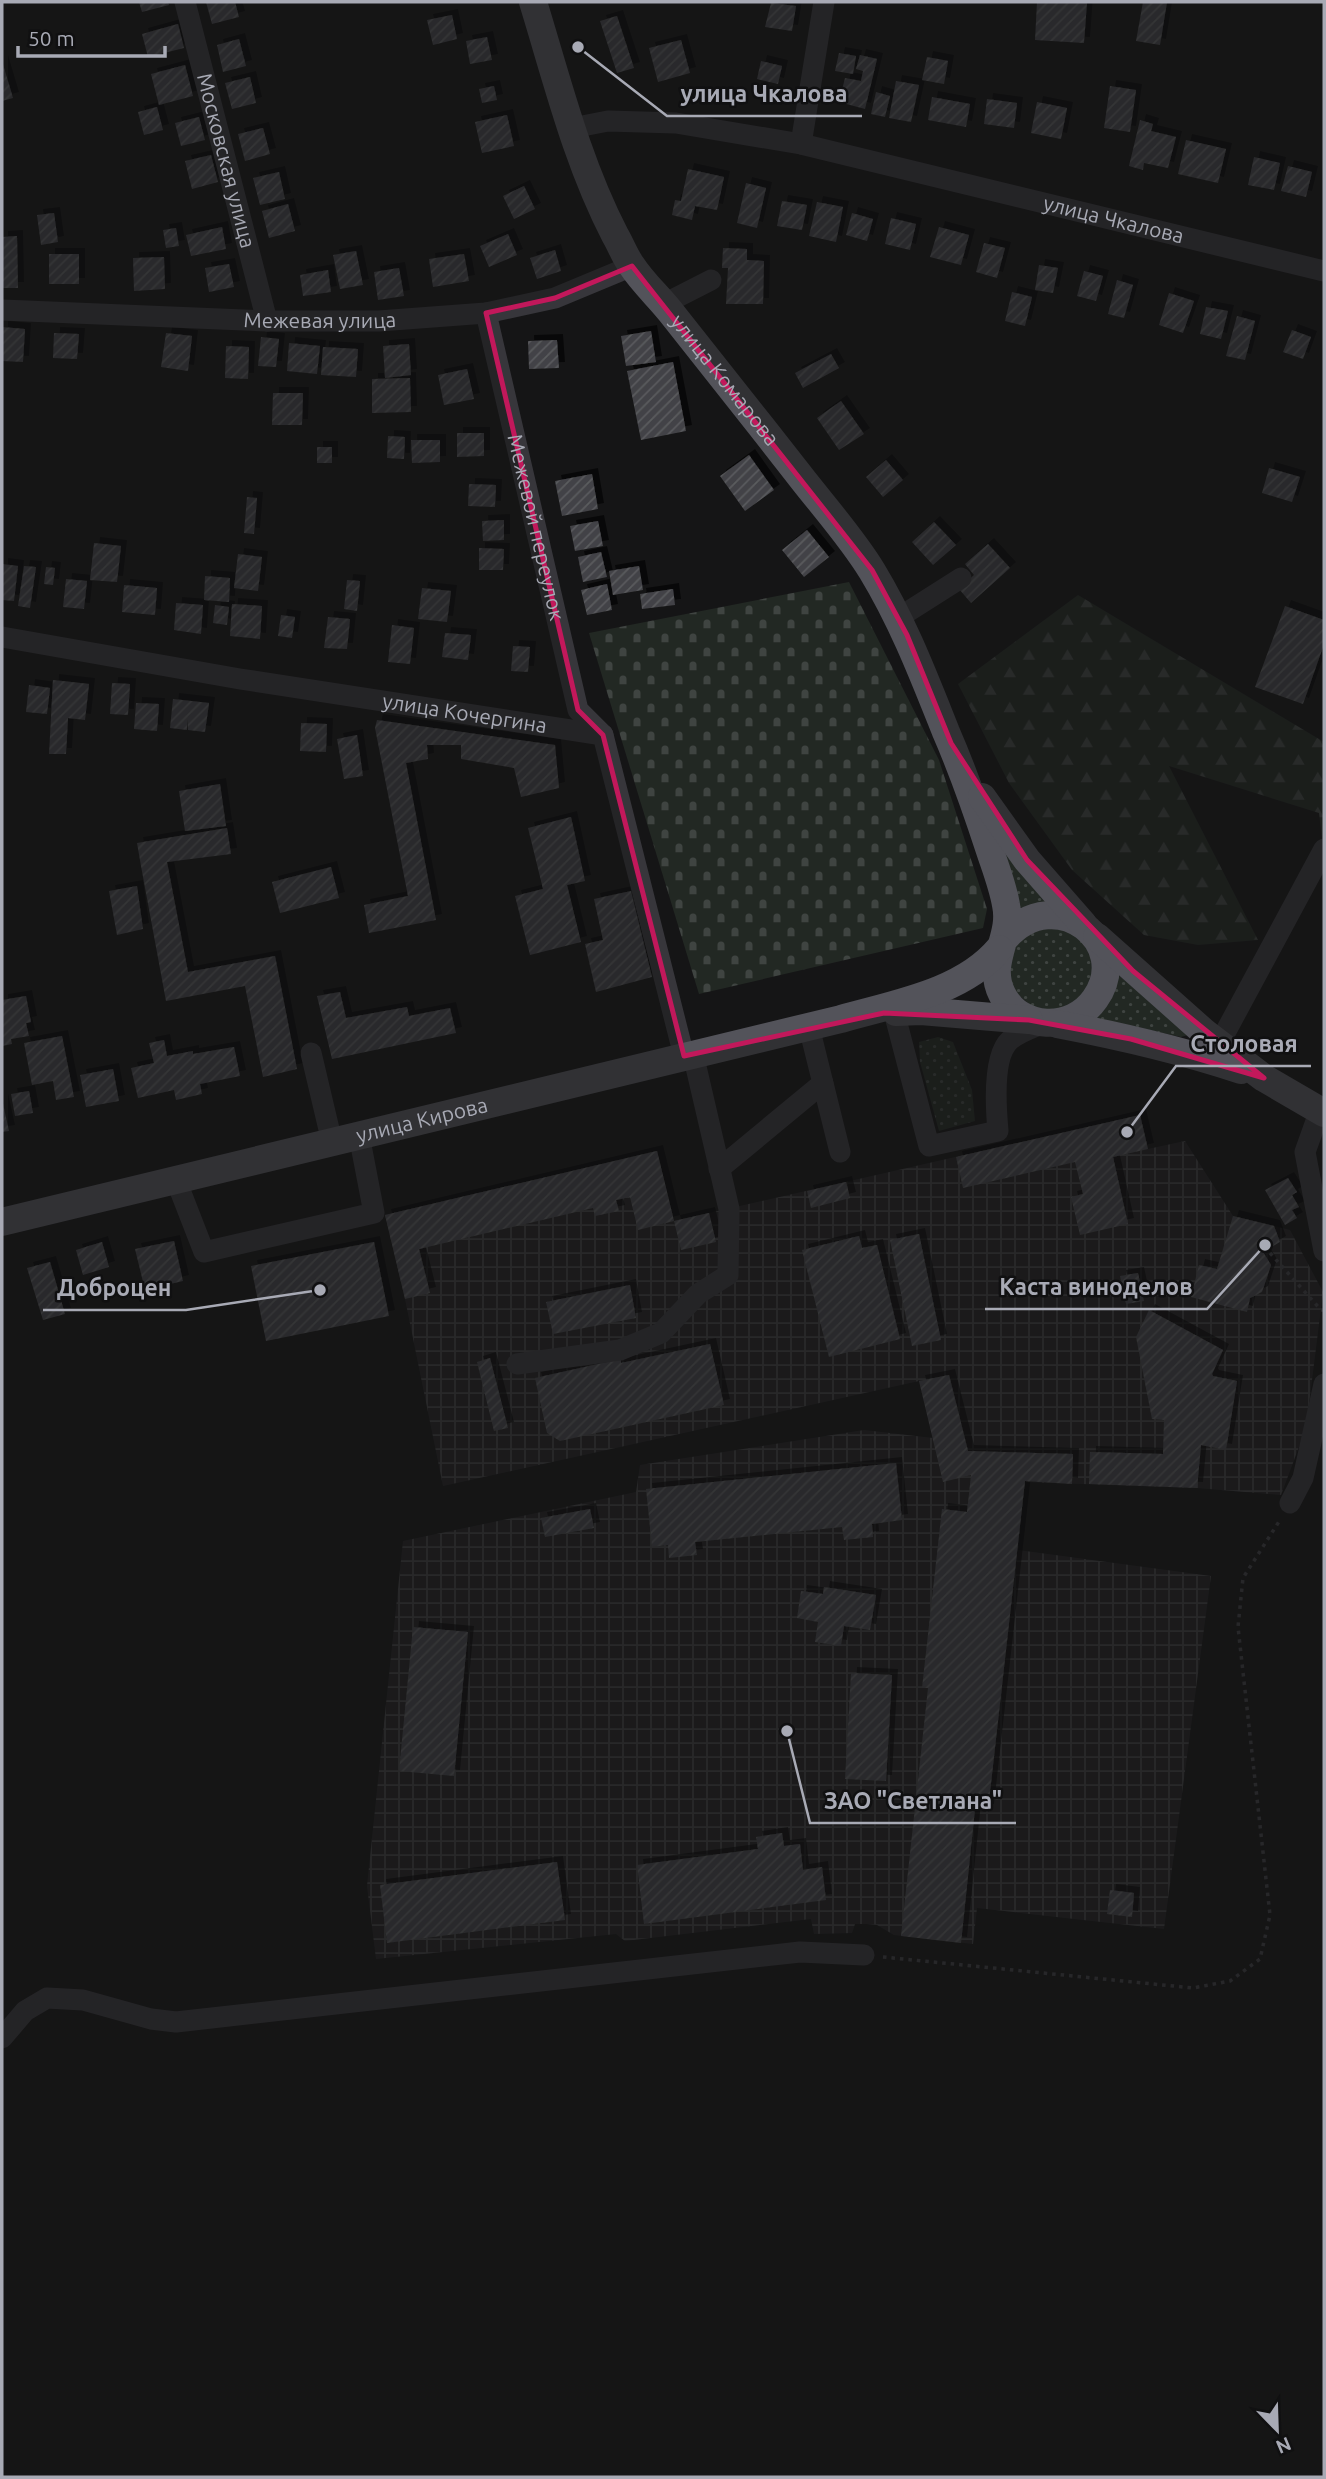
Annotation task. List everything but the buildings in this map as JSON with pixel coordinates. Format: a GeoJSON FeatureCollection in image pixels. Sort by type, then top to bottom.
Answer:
{"type":"FeatureCollection","features":[{"type":"Feature","properties":{"kind":"main road","name":"улица Комарова"},"geometry":{"type":"LineString","coordinates":[[533,2],[589,178],[632,266],[872,570],[907,635],[951,743]]}},
{"type":"Feature","properties":{"kind":"main road"},"geometry":{"type":"LineString","coordinates":[[951,743],[993,815],[1027,860],[1088,929],[1219,1044],[1264,1077],[1322,1111]]}},
{"type":"Feature","properties":{"kind":"main road"},"geometry":{"type":"LineString","coordinates":[[841,1019],[924,995],[951,983],[975,970],[1003,943],[1015,927],[1030,918],[1048,914],[1068,917],[1088,929],[1102,950],[1104,978],[1098,996],[1088,1009],[1075,1018],[1043,1022],[1012,1008],[1003,996],[997,980],[997,958],[1003,943],[1008,923],[1006,905],[980,820],[951,743]]}},
{"type":"Feature","properties":{"kind":"main road"},"geometry":{"type":"LineString","coordinates":[[841,1019],[921,1011],[1043,1022],[1131,1039],[1203,1057],[1264,1077]]}},
{"type":"Feature","properties":{"kind":"main road","name":"улица Кирова"},"geometry":{"type":"LineString","coordinates":[[2,1222],[841,1019]]}},
{"type":"Feature","properties":{"kind":"street","name":"Московская улица"},"geometry":{"type":"LineString","coordinates":[[185,2],[267,321]]}},
{"type":"Feature","properties":{"kind":"street"},"geometry":{"type":"LineString","coordinates":[[801,144],[824,2]]}},
{"type":"Feature","properties":{"kind":"street","name":"улица Чкалова"},"geometry":{"type":"LineString","coordinates":[[572,128],[608,121],[676,123],[801,144],[1324,271]]}},
{"type":"Feature","properties":{"kind":"street","name":"Межевая улица"},"geometry":{"type":"LineString","coordinates":[[2,310],[267,321],[379,321],[486,313],[555,298],[632,266]]}},
{"type":"Feature","properties":{"kind":"street"},"geometry":{"type":"LineString","coordinates":[[664,304],[711,280]]}},
{"type":"Feature","properties":{"kind":"street","name":"Межевой переулок"},"geometry":{"type":"LineString","coordinates":[[486,313],[578,710],[603,735]]}},
{"type":"Feature","properties":{"kind":"street"},"geometry":{"type":"LineString","coordinates":[[898,618],[961,578]]}},
{"type":"Feature","properties":{"kind":"street","name":"улица Кочергина"},"geometry":{"type":"LineString","coordinates":[[2,637],[240,679],[603,735]]}},
{"type":"Feature","properties":{"kind":"street"},"geometry":{"type":"LineString","coordinates":[[517,1364],[620,1350],[661,1333],[698,1294],[728,1275],[729,1209],[603,735]]}},
{"type":"Feature","properties":{"kind":"street"},"geometry":{"type":"LineString","coordinates":[[1219,1044],[1324,849]]}},
{"type":"Feature","properties":{"kind":"street"},"geometry":{"type":"LineString","coordinates":[[894,1012],[929,1146],[998,1131],[995,1102],[999,1063],[1007,1042],[1043,1022]]}},
{"type":"Feature","properties":{"kind":"street"},"geometry":{"type":"LineString","coordinates":[[809,1027],[840,1152]]}},
{"type":"Feature","properties":{"kind":"street"},"geometry":{"type":"LineString","coordinates":[[176,1180],[204,1252],[374,1213],[312,1053]]}},
{"type":"Feature","properties":{"kind":"street"},"geometry":{"type":"LineString","coordinates":[[719,1169],[823,1083]]}},
{"type":"Feature","properties":{"kind":"street"},"geometry":{"type":"LineString","coordinates":[[1322,1111],[1305,1152],[1324,1251]]}},
{"type":"Feature","properties":{"kind":"street"},"geometry":{"type":"LineString","coordinates":[[1290,1503],[1303,1478],[1324,1384]]}},
{"type":"Feature","properties":{"kind":"street"},"geometry":{"type":"LineString","coordinates":[[2,2038],[25,2011],[47,1998],[83,2000],[151,2019],[176,2022],[800,1952],[863,1955]]}},
{"type":"Feature","properties":{"kind":"path"},"geometry":{"type":"LineString","coordinates":[[1269,1253],[1321,1310],[1324,1310]]}},
{"type":"Feature","properties":{"kind":"path"},"geometry":{"type":"LineString","coordinates":[[863,1955],[1193,1988],[1230,1981],[1260,1959],[1270,1915],[1238,1627],[1243,1578],[1290,1503]]}},
{"type":"Feature","properties":{"kind":"highlighted area"},"geometry":{"type":"Polygon","coordinates":[[[632,266],[872,570],[907,635],[951,743],[1027,860],[1133,971],[1264,1078],[1131,1039],[1029,1020],[884,1013],[684,1056],[603,735],[578,710],[486,313],[555,298],[632,266]]]}},
{"type":"Feature","properties":{"kind":"shaded area"},"geometry":{"type":"Polygon","coordinates":[[[1140,1115],[1148,1149],[1185,1141],[1233,1216],[1290,1230],[1323,1292],[1306,1428],[1281,1495],[1197,1488],[1025,1482],[1018,1550],[1211,1576],[1164,1929],[977,1908],[973,1944],[894,1935],[877,1925],[867,1924],[855,1924],[852,1933],[814,1934],[811,1919],[625,1941],[616,1934],[376,1959],[367,1886],[403,1541],[636,1492],[640,1465],[864,1430],[933,1438],[919,1381],[443,1486],[385,1215],[657,1151],[674,1221],[1140,1115]]]}},
{"type":"Feature","properties":{"kind":"green space"},"geometry":{"type":"Polygon","coordinates":[[[849,582],[939,760],[987,909],[983,928],[699,994],[589,633],[849,582]]]}},
{"type":"Feature","properties":{"kind":"green space"},"geometry":{"type":"Polygon","coordinates":[[[1078,595],[1324,742],[1324,856],[1319,813],[1169,766],[1258,940],[1198,945],[1144,935],[1072,870],[1009,783],[958,684],[1078,595]]]}},
{"type":"Feature","properties":{"kind":"green space"},"geometry":{"type":"Polygon","coordinates":[[[1002,845],[1058,908],[1015,916],[1002,845]]]}},
{"type":"Feature","properties":{"kind":"green space"},"geometry":{"type":"Polygon","coordinates":[[[1048,926],[1071,933],[1083,941],[1088,949],[1092,971],[1090,982],[1079,1001],[1070,1007],[1037,1010],[1012,990],[1011,956],[1017,942],[1048,926]]]}},
{"type":"Feature","properties":{"kind":"green space"},"geometry":{"type":"Polygon","coordinates":[[[1115,972],[1185,1028],[1188,1035],[1181,1037],[1091,1017],[1115,972]]]}},
{"type":"Feature","properties":{"kind":"green space"},"geometry":{"type":"Polygon","coordinates":[[[938,1037],[953,1042],[972,1090],[975,1121],[939,1131],[920,1062],[919,1042],[938,1037]]]}},
{"type":"Feature","properties":{"kind":"place","name":"улица Чкалова"},"geometry":{"type":"Point","coordinates":[578,47]}},
{"type":"Feature","properties":{"kind":"place","name":"Столовая"},"geometry":{"type":"Point","coordinates":[1127,1132]}},
{"type":"Feature","properties":{"kind":"place","name":"Каста виноделов"},"geometry":{"type":"Point","coordinates":[1265,1245]}},
{"type":"Feature","properties":{"kind":"place","name":"Доброцен"},"geometry":{"type":"Point","coordinates":[320,1290]}},
{"type":"Feature","properties":{"kind":"place","name":"ЗАО \"Светлана\""},"geometry":{"type":"Point","coordinates":[787,1731]}}]}
